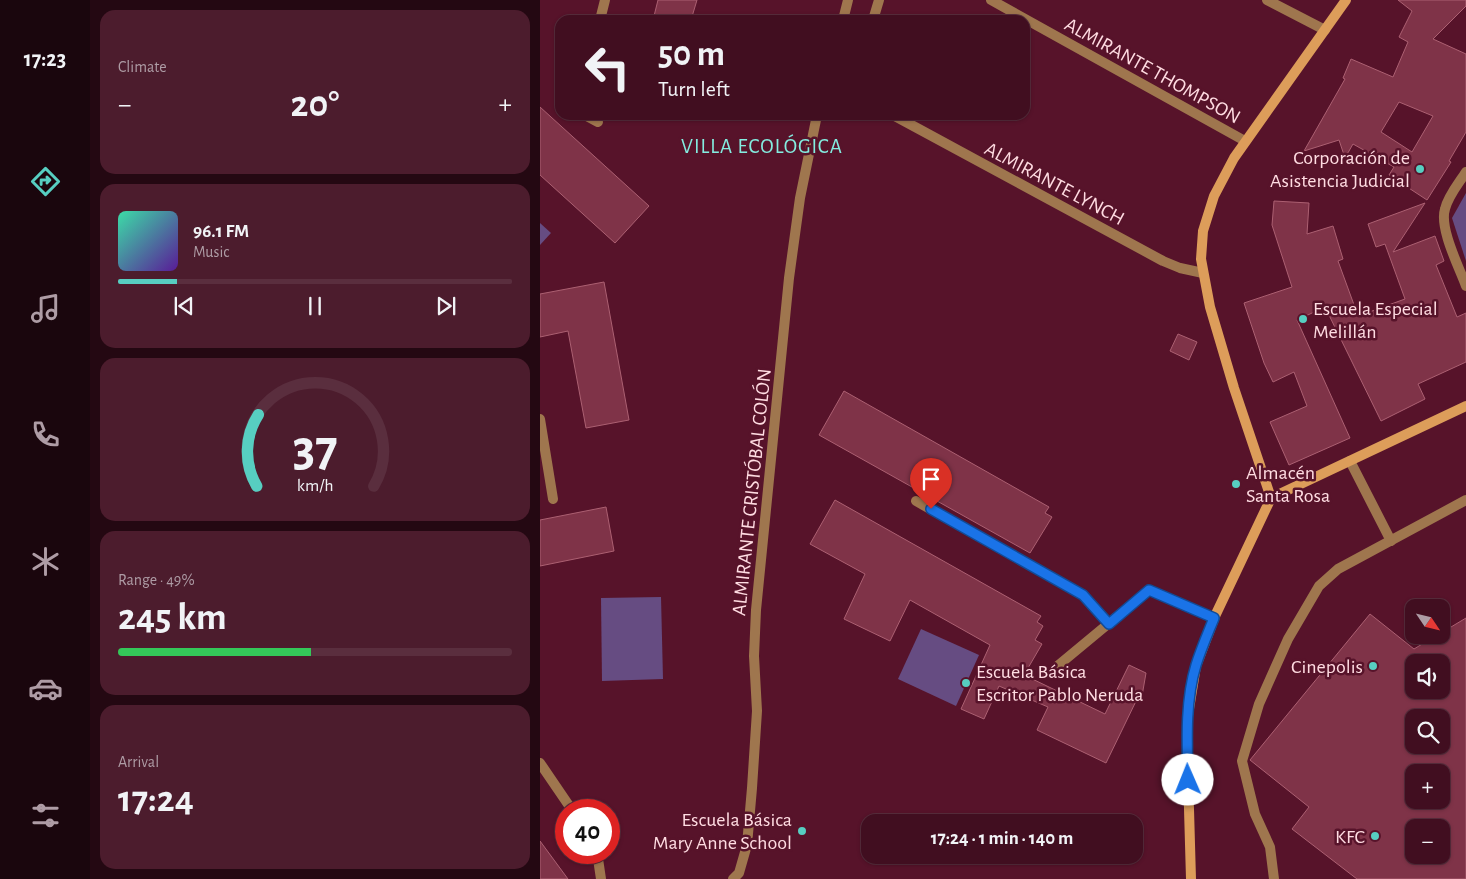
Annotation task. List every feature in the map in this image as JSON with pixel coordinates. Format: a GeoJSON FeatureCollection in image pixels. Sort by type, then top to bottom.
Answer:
{"type":"FeatureCollection","features":[{"type":"Feature","properties":{"kind":"street"},"geometry":{"type":"LineString","coordinates":[[601,15],[605,0]]}},
{"type":"Feature","properties":{"kind":"street"},"geometry":{"type":"LineString","coordinates":[[844,15],[848,0]]}},
{"type":"Feature","properties":{"kind":"street"},"geometry":{"type":"LineString","coordinates":[[874,15],[879,0]]}},
{"type":"Feature","properties":{"kind":"street","name":"ALMIRANTE THOMPSON"},"geometry":{"type":"LineString","coordinates":[[991,0],[1018,15]]}},
{"type":"Feature","properties":{"kind":"street"},"geometry":{"type":"LineString","coordinates":[[1267,0],[1325,30]]}},
{"type":"Feature","properties":{"kind":"street"},"geometry":{"type":"LineString","coordinates":[[1271,498],[1212,316],[1203,273],[1201,246],[1206,216],[1225,175],[1245,141],[1346,0]]}},
{"type":"Feature","properties":{"kind":"street","name":"ALMIRANTE THOMPSON"},"geometry":{"type":"LineString","coordinates":[[1030,22],[1245,141]]}},
{"type":"Feature","properties":{"kind":"street"},"geometry":{"type":"LineString","coordinates":[[594,120],[598,122]]}},
{"type":"Feature","properties":{"kind":"street","name":"ALMIRANTE CRISTÓBAL COLÓN"},"geometry":{"type":"LineString","coordinates":[[736,876],[747,845],[756,711],[754,656],[756,610],[789,278],[800,198],[816,120]]}},
{"type":"Feature","properties":{"kind":"street","name":"ALMIRANTE LYNCH"},"geometry":{"type":"LineString","coordinates":[[902,120],[1163,261],[1180,268],[1203,273]]}},
{"type":"Feature","properties":{"kind":"street"},"geometry":{"type":"LineString","coordinates":[[1466,172],[1445,206],[1444,213],[1448,236],[1466,286]]}},
{"type":"Feature","properties":{"kind":"street"},"geometry":{"type":"LineString","coordinates":[[1191,879],[1187,739],[1188,715],[1196,666],[1214,618],[1271,498],[1466,406]]}},
{"type":"Feature","properties":{"kind":"street"},"geometry":{"type":"LineString","coordinates":[[540,419],[553,499]]}},
{"type":"Feature","properties":{"kind":"street"},"geometry":{"type":"LineString","coordinates":[[1350,461],[1391,541]]}},
{"type":"Feature","properties":{"kind":"street"},"geometry":{"type":"LineString","coordinates":[[1274,879],[1270,847],[1255,814],[1242,761],[1259,704],[1288,639],[1319,586],[1338,569],[1466,500]]}},
{"type":"Feature","properties":{"kind":"street"},"geometry":{"type":"LineString","coordinates":[[916,501],[1083,595],[1109,624]]}},
{"type":"Feature","properties":{"kind":"street"},"geometry":{"type":"LineString","coordinates":[[1056,668],[1149,590],[1214,618]]}},
{"type":"Feature","properties":{"kind":"street"},"geometry":{"type":"LineString","coordinates":[[540,763],[565,799]]}},
{"type":"Feature","properties":{"kind":"street"},"geometry":{"type":"LineString","coordinates":[[599,864],[601,879]]}},
{"type":"Feature","properties":{"kind":"shaded area"},"geometry":{"type":"Polygon","coordinates":[[[1466,193],[1466,261],[1452,218],[1466,193]]]}},
{"type":"Feature","properties":{"kind":"shaded area"},"geometry":{"type":"Polygon","coordinates":[[[540,223],[551,233],[540,245],[540,223]]]}},
{"type":"Feature","properties":{"kind":"shaded area"},"geometry":{"type":"Polygon","coordinates":[[[661,597],[663,679],[602,681],[601,598],[661,597]]]}},
{"type":"Feature","properties":{"kind":"shaded area"},"geometry":{"type":"Polygon","coordinates":[[[921,629],[979,655],[956,706],[898,679],[921,629]]]}},
{"type":"Feature","properties":{"kind":"building"},"geometry":{"type":"Polygon","coordinates":[[[658,0],[697,0],[692,15],[654,15],[658,0]]]}},
{"type":"Feature","properties":{"kind":"building"},"geometry":{"type":"Polygon","coordinates":[[[1398,0],[1466,0],[1466,6],[1433,39],[1466,54],[1466,132],[1449,161],[1451,162],[1427,200],[1389,175],[1394,167],[1353,144],[1345,158],[1339,140],[1304,151],[1345,79],[1343,78],[1351,59],[1393,77],[1408,42],[1399,37],[1412,11],[1398,0]],[[1399,102],[1381,132],[1412,152],[1433,116],[1399,102]]]}},
{"type":"Feature","properties":{"kind":"building"},"geometry":{"type":"Polygon","coordinates":[[[540,107],[649,206],[615,243],[540,175],[540,107]]]}},
{"type":"Feature","properties":{"kind":"building"},"geometry":{"type":"Polygon","coordinates":[[[1274,201],[1309,203],[1307,234],[1333,226],[1343,259],[1338,261],[1357,313],[1359,311],[1361,315],[1405,299],[1385,244],[1376,247],[1368,224],[1425,203],[1393,252],[1435,236],[1444,261],[1436,265],[1457,317],[1466,313],[1466,362],[1418,384],[1425,399],[1381,421],[1325,307],[1297,320],[1350,438],[1289,465],[1270,422],[1307,406],[1294,372],[1273,382],[1264,363],[1244,303],[1292,287],[1272,225],[1274,201]]]}},
{"type":"Feature","properties":{"kind":"building"},"geometry":{"type":"Polygon","coordinates":[[[604,282],[629,420],[586,428],[568,331],[540,337],[540,294],[604,282]]]}},
{"type":"Feature","properties":{"kind":"building"},"geometry":{"type":"Polygon","coordinates":[[[1178,334],[1197,342],[1189,360],[1170,351],[1178,334]]]}},
{"type":"Feature","properties":{"kind":"building"},"geometry":{"type":"Polygon","coordinates":[[[844,391],[1049,507],[1045,513],[1052,517],[1030,553],[819,435],[844,391]]]}},
{"type":"Feature","properties":{"kind":"building"},"geometry":{"type":"Polygon","coordinates":[[[835,500],[1041,616],[1037,622],[1043,626],[1035,640],[1042,644],[1024,675],[1105,714],[1129,665],[1146,673],[1142,696],[1139,695],[1106,763],[1037,730],[1048,707],[999,686],[984,719],[961,709],[990,645],[910,600],[890,641],[844,619],[865,574],[810,544],[835,500]]]}},
{"type":"Feature","properties":{"kind":"building"},"geometry":{"type":"Polygon","coordinates":[[[606,507],[614,551],[540,566],[540,520],[606,507]]]}},
{"type":"Feature","properties":{"kind":"building"},"geometry":{"type":"Polygon","coordinates":[[[1370,614],[1405,642],[1405,644],[1414,649],[1422,644],[1450,644],[1450,628],[1466,618],[1466,879],[1357,879],[1292,829],[1309,807],[1250,760],[1370,614]]]}},
{"type":"Feature","properties":{"kind":"building"},"geometry":{"type":"Polygon","coordinates":[[[540,841],[555,864],[568,879],[540,879],[540,841]]]}},
{"type":"Feature","properties":{"kind":"place","name":"Corporación de Asistencia Judicial"},"geometry":{"type":"Point","coordinates":[1420,169]}},
{"type":"Feature","properties":{"kind":"place","name":"Escuela Especial Melillán"},"geometry":{"type":"Point","coordinates":[1303,319]}},
{"type":"Feature","properties":{"kind":"place","name":"Almacén Santa Rosa"},"geometry":{"type":"Point","coordinates":[1236,484]}},
{"type":"Feature","properties":{"kind":"place","name":"Cinepolis"},"geometry":{"type":"Point","coordinates":[1373,666]}},
{"type":"Feature","properties":{"kind":"place","name":"Escuela Básica Escritor Pablo Neruda"},"geometry":{"type":"Point","coordinates":[966,683]}},
{"type":"Feature","properties":{"kind":"place","name":"Escuela Básica Mary Anne School"},"geometry":{"type":"Point","coordinates":[802,831]}},
{"type":"Feature","properties":{"kind":"place","name":"KFC"},"geometry":{"type":"Point","coordinates":[1375,836]}},
{"type":"Feature","properties":{"kind":"district","name":"VILLA ECOLÓGICA"},"geometry":{"type":"Point","coordinates":[762,146]}},
{"type":"Feature","properties":{"kind":"route"},"geometry":{"type":"LineString","coordinates":[[931,509],[1083,595],[1109,624],[1149,590],[1214,618],[1196,666],[1191,689],[1187,739],[1188,780]]}}]}
